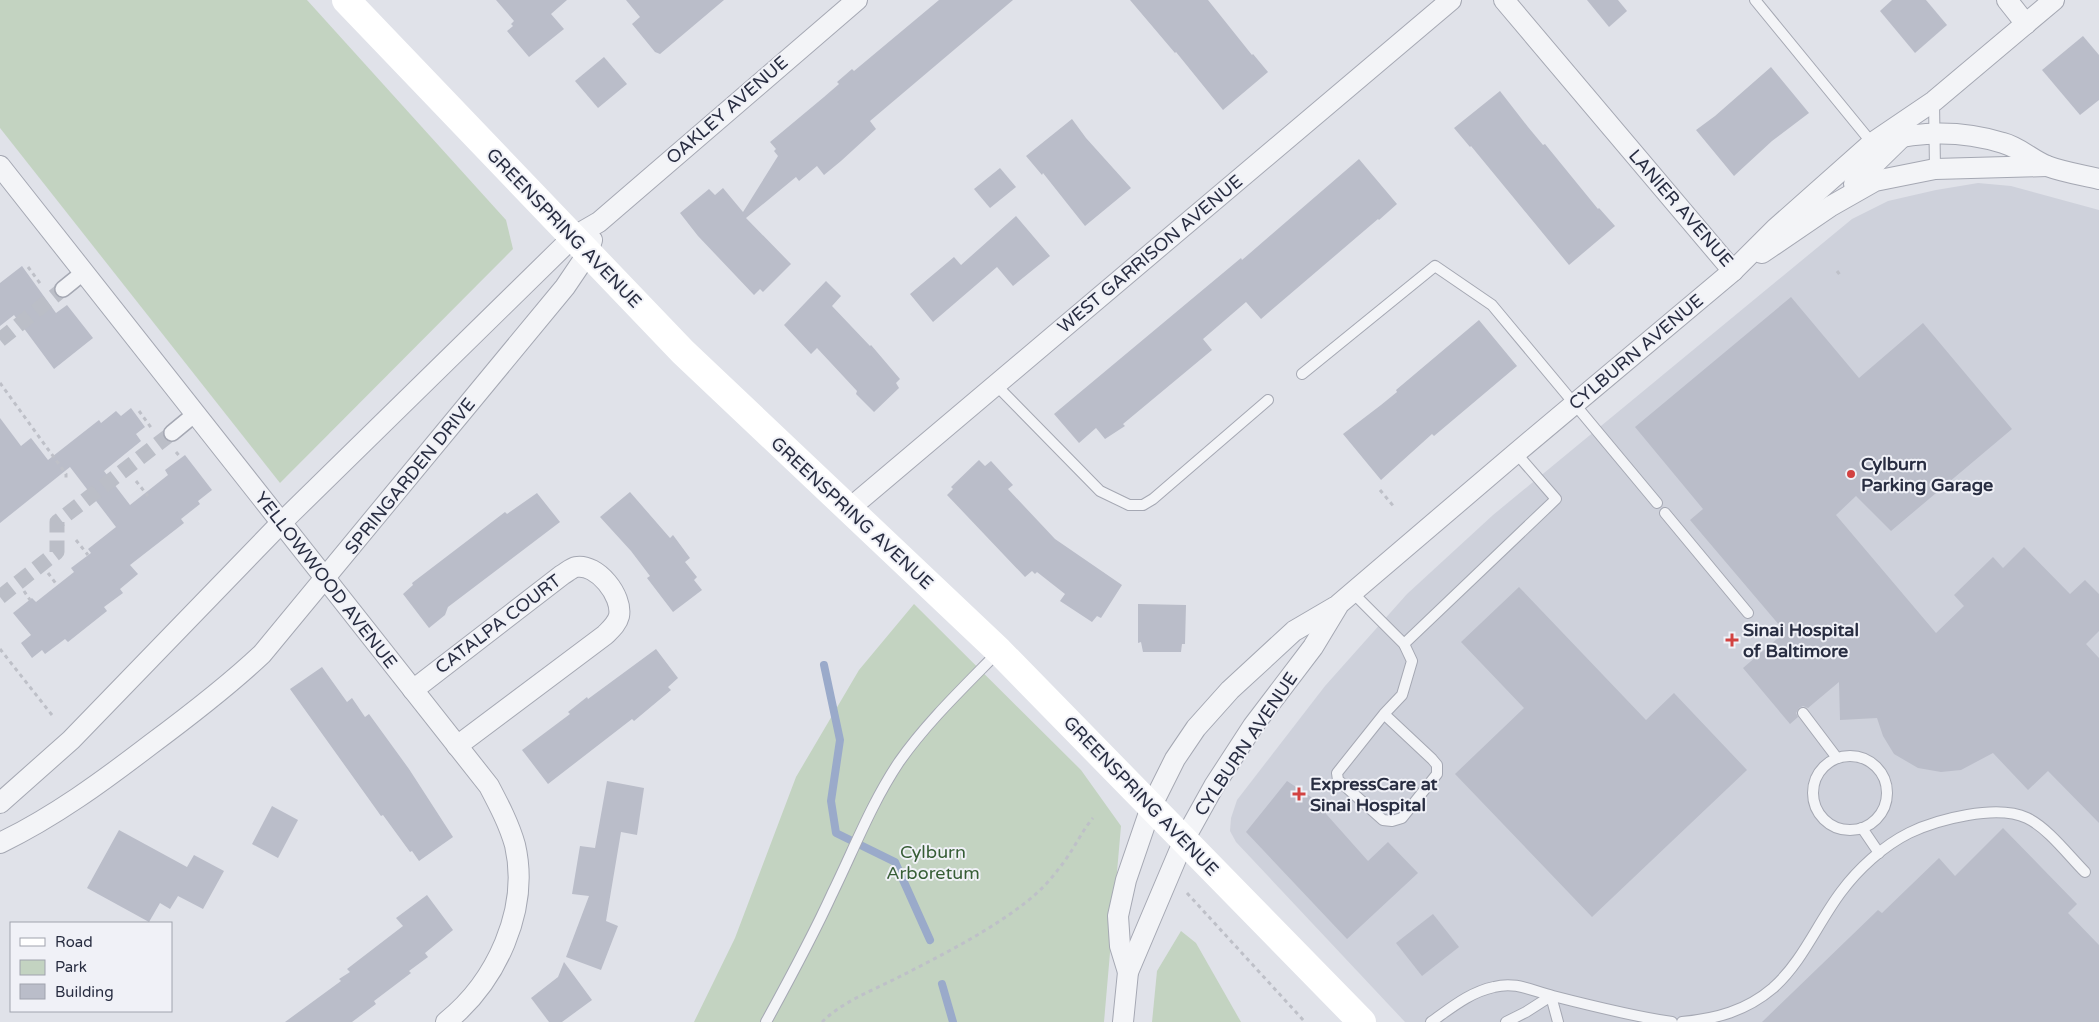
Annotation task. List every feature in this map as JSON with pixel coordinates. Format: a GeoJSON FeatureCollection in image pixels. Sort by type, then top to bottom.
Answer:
{"type":"FeatureCollection","features":[{"type":"Feature","properties":{"kind":"main road","name":"GREENSPRING AVENUE"},"geometry":{"type":"LineString","coordinates":[[346,0],[683,352],[999,652],[1362,1022]]}},
{"type":"Feature","properties":{"kind":"street","name":"OAKLEY AVENUE"},"geometry":{"type":"LineString","coordinates":[[581,245],[599,222],[857,0]]}},
{"type":"Feature","properties":{"kind":"street","name":"WEST GARRISON AVENUE"},"geometry":{"type":"LineString","coordinates":[[849,509],[1451,0]]}},
{"type":"Feature","properties":{"kind":"street","name":"LANIER AVENUE"},"geometry":{"type":"LineString","coordinates":[[1504,0],[1733,271],[1780,242],[1831,206],[1875,181],[1935,169],[2048,166]]}},
{"type":"Feature","properties":{"kind":"street"},"geometry":{"type":"LineString","coordinates":[[2007,0],[2026,24]]}},
{"type":"Feature","properties":{"kind":"street","name":"CYLBURN AVENUE"},"geometry":{"type":"LineString","coordinates":[[1128,972],[1120,946],[1118,916],[1126,880],[1151,806],[1175,759],[1196,728],[1230,690],[1294,631],[1346,598],[1733,271],[1775,229],[1872,144],[1934,101],[2054,0]]}},
{"type":"Feature","properties":{"kind":"street","name":"CYLBURN AVENUE"},"geometry":{"type":"LineString","coordinates":[[1831,206],[1903,136],[1934,101]]}},
{"type":"Feature","properties":{"kind":"street","name":"LANIER AVENUE"},"geometry":{"type":"LineString","coordinates":[[1872,144],[1903,136],[1933,133],[1972,136],[2005,143],[2048,166],[2099,180]]}},
{"type":"Feature","properties":{"kind":"street","name":"YELLOWWOOD AVENUE"},"geometry":{"type":"LineString","coordinates":[[0,166],[489,786],[505,817],[515,847],[518,878],[515,911],[502,950],[492,971],[472,998],[446,1022]]}},
{"type":"Feature","properties":{"kind":"street"},"geometry":{"type":"LineString","coordinates":[[0,803],[70,740],[281,522],[581,245]]}},
{"type":"Feature","properties":{"kind":"street","name":"SPRINGARDEN DRIVE"},"geometry":{"type":"LineString","coordinates":[[0,843],[102,782],[215,696],[262,654],[565,288],[581,245]]}},
{"type":"Feature","properties":{"kind":"street"},"geometry":{"type":"LineString","coordinates":[[63,289],[84,272]]}},
{"type":"Feature","properties":{"kind":"street"},"geometry":{"type":"LineString","coordinates":[[172,433],[195,414]]}},
{"type":"Feature","properties":{"kind":"street","name":"CATALPA COURT"},"geometry":{"type":"LineString","coordinates":[[413,690],[562,575],[576,567],[590,569],[600,576],[617,598],[619,614],[615,625],[605,635],[458,746]]}},
{"type":"Feature","properties":{"kind":"street","name":"CYLBURN AVENUE"},"geometry":{"type":"LineString","coordinates":[[1123,1022],[1128,972],[1184,840],[1224,771],[1253,726],[1346,598]]}},
{"type":"Feature","properties":{"kind":"lane"},"geometry":{"type":"LineString","coordinates":[[1755,0],[1872,144]]}},
{"type":"Feature","properties":{"kind":"lane"},"geometry":{"type":"LineString","coordinates":[[1934,101],[1935,169]]}},
{"type":"Feature","properties":{"kind":"lane"},"geometry":{"type":"LineString","coordinates":[[1302,374],[1434,266],[1492,306],[1657,503]]}},
{"type":"Feature","properties":{"kind":"lane"},"geometry":{"type":"LineString","coordinates":[[996,385],[1100,491],[1129,505],[1143,506],[1268,400]]}},
{"type":"Feature","properties":{"kind":"lane"},"geometry":{"type":"LineString","coordinates":[[1404,644],[1556,499],[1516,453]]}},
{"type":"Feature","properties":{"kind":"lane"},"geometry":{"type":"LineString","coordinates":[[1665,513],[1748,613]]}},
{"type":"Feature","properties":{"kind":"lane"},"geometry":{"type":"LineString","coordinates":[[1346,598],[1404,644],[1412,661],[1409,678],[1402,695],[1384,714],[1337,773],[1338,780],[1383,820],[1392,821],[1402,818],[1437,774],[1437,765],[1384,714]]}},
{"type":"Feature","properties":{"kind":"lane"},"geometry":{"type":"LineString","coordinates":[[766,1022],[833,892],[868,815],[900,762],[920,734],[999,652]]}},
{"type":"Feature","properties":{"kind":"lane"},"geometry":{"type":"LineString","coordinates":[[1803,713],[1837,758]]}},
{"type":"Feature","properties":{"kind":"lane"},"geometry":{"type":"LineString","coordinates":[[1849,756],[1862,757],[1873,763],[1882,773],[1887,785],[1884,808],[1876,819],[1862,828],[1845,830],[1835,827],[1824,820],[1815,806],[1812,792],[1815,779],[1824,766],[1837,758],[1849,756]]}},
{"type":"Feature","properties":{"kind":"lane"},"geometry":{"type":"LineString","coordinates":[[1682,1022],[1728,1015],[1752,1004],[1772,988],[1791,969],[1840,893],[1856,875],[1879,853],[1909,834],[1965,816],[1995,811],[2027,818],[2041,828],[2085,872]]}},
{"type":"Feature","properties":{"kind":"lane"},"geometry":{"type":"LineString","coordinates":[[1862,828],[1879,853]]}},
{"type":"Feature","properties":{"kind":"lane"},"geometry":{"type":"LineString","coordinates":[[1431,1022],[1475,993],[1513,984],[1551,996],[1649,1019],[1672,1022]]}},
{"type":"Feature","properties":{"kind":"lane"},"geometry":{"type":"LineString","coordinates":[[1506,1022],[1551,996]]}},
{"type":"Feature","properties":{"kind":"lane"},"geometry":{"type":"LineString","coordinates":[[1551,996],[1558,1022]]}},
{"type":"Feature","properties":{"kind":"path"},"geometry":{"type":"LineString","coordinates":[[28,267],[43,286]]}},
{"type":"Feature","properties":{"kind":"path"},"geometry":{"type":"LineString","coordinates":[[1837,271],[1840,275]]}},
{"type":"Feature","properties":{"kind":"path"},"geometry":{"type":"LineString","coordinates":[[0,383],[66,474],[66,481]]}},
{"type":"Feature","properties":{"kind":"path"},"geometry":{"type":"LineString","coordinates":[[138,411],[153,430]]}},
{"type":"Feature","properties":{"kind":"path"},"geometry":{"type":"LineString","coordinates":[[136,481],[148,496]]}},
{"type":"Feature","properties":{"kind":"path"},"geometry":{"type":"LineString","coordinates":[[1380,490],[1395,508]]}},
{"type":"Feature","properties":{"kind":"path"},"geometry":{"type":"LineString","coordinates":[[76,540],[88,555]]}},
{"type":"Feature","properties":{"kind":"path"},"geometry":{"type":"LineString","coordinates":[[48,573],[57,586]]}},
{"type":"Feature","properties":{"kind":"path"},"geometry":{"type":"LineString","coordinates":[[24,591],[30,600]]}},
{"type":"Feature","properties":{"kind":"path"},"geometry":{"type":"LineString","coordinates":[[0,649],[52,715]]}},
{"type":"Feature","properties":{"kind":"path"},"geometry":{"type":"LineString","coordinates":[[822,1022],[829,1015],[856,998],[947,952],[1024,904],[1047,884],[1067,858],[1081,832],[1093,818]]}},
{"type":"Feature","properties":{"kind":"path"},"geometry":{"type":"LineString","coordinates":[[1183,889],[1305,1022]]}},
{"type":"Feature","properties":{"kind":"shaded area","name":"Sinai Hospital of Baltimore"},"geometry":{"type":"Polygon","coordinates":[[[1978,183],[2011,186],[2099,210],[2099,1022],[1405,1022],[1236,842],[1230,831],[1231,818],[1237,800],[1325,686],[1407,594],[1493,515],[1852,219],[1888,201],[1978,183]]]}},
{"type":"Feature","properties":{"kind":"green space"},"geometry":{"type":"Polygon","coordinates":[[[0,0],[307,0],[506,220],[513,249],[280,483],[0,128],[0,0]]]}},
{"type":"Feature","properties":{"kind":"green space","name":"Cylburn Arboretum"},"geometry":{"type":"Polygon","coordinates":[[[914,604],[1081,770],[1121,826],[1104,1022],[694,1022],[735,938],[796,777],[859,670],[914,604]]]}},
{"type":"Feature","properties":{"kind":"green space"},"geometry":{"type":"Polygon","coordinates":[[[1181,931],[1196,943],[1241,1022],[1152,1022],[1157,971],[1181,931]]]}},
{"type":"Feature","properties":{"kind":"building"},"geometry":{"type":"Polygon","coordinates":[[[496,0],[567,0],[551,14],[564,29],[529,57],[507,31],[513,26],[511,24],[514,21],[496,0]]]}},
{"type":"Feature","properties":{"kind":"building"},"geometry":{"type":"Polygon","coordinates":[[[626,0],[724,0],[660,54],[655,52],[632,24],[640,17],[626,0]]]}},
{"type":"Feature","properties":{"kind":"building"},"geometry":{"type":"Polygon","coordinates":[[[939,0],[1013,0],[870,121],[876,129],[824,175],[817,166],[799,181],[796,177],[746,218],[791,264],[763,292],[760,289],[754,295],[698,236],[680,213],[709,189],[715,195],[723,188],[743,212],[778,156],[774,151],[776,149],[770,142],[839,84],[837,82],[852,69],[854,71],[939,0]]]}},
{"type":"Feature","properties":{"kind":"building"},"geometry":{"type":"Polygon","coordinates":[[[1130,0],[1208,0],[1268,72],[1223,110],[1176,52],[1130,0]]]}},
{"type":"Feature","properties":{"kind":"building"},"geometry":{"type":"Polygon","coordinates":[[[1587,0],[1618,0],[1627,11],[1609,27],[1587,0]]]}},
{"type":"Feature","properties":{"kind":"building"},"geometry":{"type":"Polygon","coordinates":[[[1892,0],[1926,0],[1947,25],[1915,53],[1880,11],[1892,0]]]}},
{"type":"Feature","properties":{"kind":"building"},"geometry":{"type":"Polygon","coordinates":[[[2083,36],[2099,55],[2099,100],[2080,115],[2042,70],[2083,36]]]}},
{"type":"Feature","properties":{"kind":"building"},"geometry":{"type":"Polygon","coordinates":[[[604,57],[627,84],[598,108],[575,81],[604,57]]]}},
{"type":"Feature","properties":{"kind":"building"},"geometry":{"type":"Polygon","coordinates":[[[1771,67],[1809,113],[1772,141],[1734,176],[1696,130],[1715,116],[1771,67]]]}},
{"type":"Feature","properties":{"kind":"building"},"geometry":{"type":"Polygon","coordinates":[[[1500,91],[1543,145],[1545,144],[1598,209],[1615,226],[1569,265],[1454,128],[1500,91]]]}},
{"type":"Feature","properties":{"kind":"building"},"geometry":{"type":"Polygon","coordinates":[[[1072,119],[1086,138],[1131,188],[1085,226],[1043,173],[1042,175],[1026,156],[1072,119]]]}},
{"type":"Feature","properties":{"kind":"building"},"geometry":{"type":"Polygon","coordinates":[[[1359,159],[1397,204],[1261,319],[1246,302],[1203,339],[1212,350],[1123,424],[1125,426],[1105,439],[1096,428],[1079,443],[1054,414],[1241,258],[1242,260],[1359,159]]]}},
{"type":"Feature","properties":{"kind":"building"},"geometry":{"type":"Polygon","coordinates":[[[1000,168],[1016,187],[990,208],[974,189],[1000,168]]]}},
{"type":"Feature","properties":{"kind":"building"},"geometry":{"type":"Polygon","coordinates":[[[1016,216],[1050,256],[1013,286],[997,267],[933,322],[910,294],[954,257],[961,265],[1016,216]]]}},
{"type":"Feature","properties":{"kind":"building"},"geometry":{"type":"Polygon","coordinates":[[[22,266],[56,313],[67,305],[93,338],[54,369],[14,315],[0,326],[0,283],[22,266]]]}},
{"type":"Feature","properties":{"kind":"building"},"geometry":{"type":"Polygon","coordinates":[[[826,281],[841,296],[832,306],[871,345],[900,379],[896,383],[899,388],[874,412],[817,348],[811,354],[784,325],[826,281]]]}},
{"type":"Feature","properties":{"kind":"building"},"geometry":{"type":"Polygon","coordinates":[[[1791,297],[1859,378],[1923,323],[2012,429],[1891,531],[1856,496],[1836,515],[1936,633],[1964,606],[1954,595],[1993,557],[2003,568],[2024,547],[2070,594],[2085,580],[2099,594],[2099,631],[2086,644],[2099,658],[2099,823],[2048,771],[2028,790],[1993,753],[1961,770],[1941,772],[1918,768],[1894,754],[1883,736],[1877,718],[1840,720],[1839,682],[1808,708],[1803,706],[1799,708],[1796,713],[1798,717],[1790,724],[1743,668],[1785,632],[1690,520],[1703,509],[1635,427],[1791,297]]]}},
{"type":"Feature","properties":{"kind":"building"},"geometry":{"type":"Polygon","coordinates":[[[1479,320],[1517,366],[1434,436],[1432,434],[1381,480],[1343,434],[1397,392],[1396,390],[1479,320]]]}},
{"type":"Feature","properties":{"kind":"building"},"geometry":{"type":"Polygon","coordinates":[[[131,408],[145,427],[136,434],[141,441],[104,471],[130,505],[168,475],[165,470],[185,455],[212,490],[198,501],[200,504],[181,519],[184,523],[130,565],[138,574],[120,589],[123,593],[104,607],[107,611],[68,642],[65,639],[45,654],[42,650],[32,658],[21,643],[31,635],[13,613],[32,598],[36,602],[74,572],[71,568],[91,553],[88,549],[116,527],[70,467],[0,523],[0,418],[21,446],[31,438],[48,460],[99,420],[101,423],[116,411],[121,416],[131,408]]]}},
{"type":"Feature","properties":{"kind":"building"},"geometry":{"type":"Polygon","coordinates":[[[979,460],[985,466],[991,461],[1013,485],[1008,489],[1055,539],[1122,585],[1101,618],[1097,616],[1092,622],[1060,601],[1065,594],[1037,572],[1035,574],[1032,571],[1025,577],[947,495],[953,489],[951,487],[979,460]]]}},
{"type":"Feature","properties":{"kind":"building"},"geometry":{"type":"Polygon","coordinates":[[[630,492],[670,538],[673,535],[690,558],[685,562],[697,577],[694,580],[702,590],[673,612],[647,578],[650,576],[631,551],[600,517],[630,492]]]}},
{"type":"Feature","properties":{"kind":"building"},"geometry":{"type":"Polygon","coordinates":[[[537,493],[560,522],[448,607],[445,615],[429,628],[403,594],[413,585],[412,583],[505,512],[507,514],[537,493]]]}},
{"type":"Feature","properties":{"kind":"building"},"geometry":{"type":"Polygon","coordinates":[[[1519,587],[1646,720],[1674,693],[1747,770],[1592,917],[1455,774],[1524,708],[1461,642],[1519,587]]]}},
{"type":"Feature","properties":{"kind":"building"},"geometry":{"type":"Polygon","coordinates":[[[1138,604],[1186,605],[1185,644],[1182,644],[1181,652],[1143,652],[1141,642],[1138,643],[1138,604]]]}},
{"type":"Feature","properties":{"kind":"building"},"geometry":{"type":"Polygon","coordinates":[[[656,649],[678,678],[668,687],[671,690],[634,721],[632,719],[548,784],[522,750],[570,714],[568,712],[587,697],[588,699],[656,649]]]}},
{"type":"Feature","properties":{"kind":"building"},"geometry":{"type":"Polygon","coordinates":[[[322,667],[347,702],[352,698],[365,717],[369,714],[409,769],[453,837],[419,861],[412,851],[410,852],[383,815],[381,816],[290,689],[322,667]]]}},
{"type":"Feature","properties":{"kind":"building"},"geometry":{"type":"Polygon","coordinates":[[[607,781],[644,788],[637,835],[621,832],[606,921],[618,926],[601,970],[566,957],[589,896],[572,894],[580,846],[595,848],[607,781]]]}},
{"type":"Feature","properties":{"kind":"building"},"geometry":{"type":"Polygon","coordinates":[[[1287,781],[1311,797],[1368,861],[1388,842],[1418,873],[1347,939],[1246,832],[1287,781]]]}},
{"type":"Feature","properties":{"kind":"building"},"geometry":{"type":"Polygon","coordinates":[[[272,806],[298,820],[278,858],[252,844],[272,806]]]}},
{"type":"Feature","properties":{"kind":"building"},"geometry":{"type":"Polygon","coordinates":[[[2003,828],[2077,904],[2068,913],[2099,945],[2099,1022],[1762,1022],[1878,910],[1882,913],[1939,858],[1955,876],[2003,828]]]}},
{"type":"Feature","properties":{"kind":"building"},"geometry":{"type":"Polygon","coordinates":[[[119,830],[187,867],[194,855],[224,871],[203,909],[178,896],[170,909],[160,903],[149,922],[87,888],[119,830]]]}},
{"type":"Feature","properties":{"kind":"building"},"geometry":{"type":"Polygon","coordinates":[[[427,895],[453,930],[425,953],[428,957],[409,971],[411,973],[374,1001],[376,1004],[352,1022],[285,1022],[341,981],[339,979],[350,972],[347,969],[403,926],[396,918],[427,895]]]}},
{"type":"Feature","properties":{"kind":"building"},"geometry":{"type":"Polygon","coordinates":[[[1433,914],[1459,947],[1422,976],[1396,943],[1433,914]]]}},
{"type":"Feature","properties":{"kind":"building"},"geometry":{"type":"Polygon","coordinates":[[[564,962],[592,1000],[562,1022],[549,1022],[531,998],[558,977],[564,962]]]}},
{"type":"Feature","properties":{"kind":"waterway"},"geometry":{"type":"LineString","coordinates":[[824,665],[840,740],[831,801],[836,833],[895,862],[930,940]]}},
{"type":"Feature","properties":{"kind":"waterway"},"geometry":{"type":"LineString","coordinates":[[942,984],[953,1022]]}},
{"type":"Feature","properties":{"kind":"tunnel"},"geometry":{"type":"LineString","coordinates":[[0,340],[63,289]]}},
{"type":"Feature","properties":{"kind":"tunnel"},"geometry":{"type":"LineString","coordinates":[[0,597],[57,552],[57,522],[172,433]]}},
{"type":"Feature","properties":{"kind":"place","name":"Cylburn Parking Garage"},"geometry":{"type":"Point","coordinates":[1851,474]}},
{"type":"Feature","properties":{"kind":"place","name":"Sinai Hospital of Baltimore"},"geometry":{"type":"Point","coordinates":[1732,640]}},
{"type":"Feature","properties":{"kind":"place","name":"ExpressCare at Sinai Hospital"},"geometry":{"type":"Point","coordinates":[1299,794]}}]}
